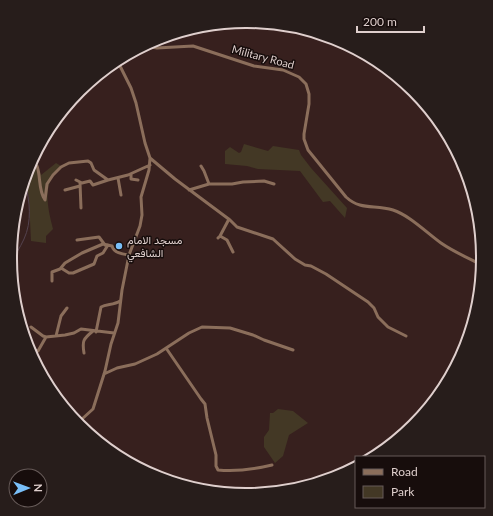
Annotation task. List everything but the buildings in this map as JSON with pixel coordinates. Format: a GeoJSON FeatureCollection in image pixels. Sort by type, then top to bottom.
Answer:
{"type":"FeatureCollection","features":[{"type":"Feature","properties":{"kind":"street","name":"Military Road"},"geometry":{"type":"LineString","coordinates":[[155,48],[192,46],[254,66],[282,70],[299,77],[306,84],[310,94],[304,134],[306,145],[308,150],[346,197],[360,205],[386,208],[399,212],[447,247],[476,262]]}},
{"type":"Feature","properties":{"kind":"street"},"geometry":{"type":"LineString","coordinates":[[83,418],[93,409],[118,323],[120,301],[129,255],[140,226],[142,215],[141,197],[150,165],[150,158],[136,103],[131,88],[120,66]]}},
{"type":"Feature","properties":{"kind":"street"},"geometry":{"type":"LineString","coordinates":[[150,158],[175,180],[229,219],[237,227],[273,239],[295,259],[326,274],[368,302],[374,308],[378,317],[388,327],[406,336]]}},
{"type":"Feature","properties":{"kind":"street"},"geometry":{"type":"LineString","coordinates":[[36,166],[45,200],[47,184],[53,174],[69,163],[88,161],[91,163],[94,170],[108,180]]}},
{"type":"Feature","properties":{"kind":"street"},"geometry":{"type":"LineString","coordinates":[[65,190],[90,181],[93,184],[118,178],[150,165]]}},
{"type":"Feature","properties":{"kind":"street"},"geometry":{"type":"LineString","coordinates":[[201,166],[209,184]]}},
{"type":"Feature","properties":{"kind":"street"},"geometry":{"type":"LineString","coordinates":[[131,174],[131,179],[138,180]]}},
{"type":"Feature","properties":{"kind":"street"},"geometry":{"type":"LineString","coordinates":[[118,178],[121,195]]}},
{"type":"Feature","properties":{"kind":"street"},"geometry":{"type":"LineString","coordinates":[[76,180],[80,184],[81,208]]}},
{"type":"Feature","properties":{"kind":"street"},"geometry":{"type":"LineString","coordinates":[[189,190],[209,184],[232,184],[264,181],[274,184]]}},
{"type":"Feature","properties":{"kind":"street"},"geometry":{"type":"LineString","coordinates":[[229,219],[219,237],[227,240],[233,252]]}},
{"type":"Feature","properties":{"kind":"street"},"geometry":{"type":"LineString","coordinates":[[77,240],[99,237],[107,245]]}},
{"type":"Feature","properties":{"kind":"street"},"geometry":{"type":"LineString","coordinates":[[52,281],[52,272],[60,269],[65,263],[82,253],[103,244],[112,246],[116,252],[129,255]]}},
{"type":"Feature","properties":{"kind":"street"},"geometry":{"type":"LineString","coordinates":[[61,268],[69,273],[73,273],[94,264],[97,256],[103,253],[107,245]]}},
{"type":"Feature","properties":{"kind":"street"},"geometry":{"type":"LineString","coordinates":[[84,353],[84,339],[95,332],[101,307],[115,304],[120,301]]}},
{"type":"Feature","properties":{"kind":"street"},"geometry":{"type":"LineString","coordinates":[[56,336],[61,316],[67,308]]}},
{"type":"Feature","properties":{"kind":"street"},"geometry":{"type":"LineString","coordinates":[[31,327],[46,337],[74,333],[81,329],[95,332],[114,333]]}},
{"type":"Feature","properties":{"kind":"street"},"geometry":{"type":"LineString","coordinates":[[104,374],[117,368],[135,364],[157,354],[189,333],[202,327],[230,328],[293,350]]}},
{"type":"Feature","properties":{"kind":"street"},"geometry":{"type":"LineString","coordinates":[[36,351],[46,337]]}},
{"type":"Feature","properties":{"kind":"street"},"geometry":{"type":"LineString","coordinates":[[166,348],[205,404],[218,470],[258,468],[272,465]]}},
{"type":"Feature","properties":{"kind":"green space"},"geometry":{"type":"Polygon","coordinates":[[[244,144],[268,151],[273,146],[299,150],[311,168],[347,208],[345,218],[330,201],[323,202],[300,171],[258,169],[247,166],[225,164],[225,151],[230,147],[239,153],[241,152],[244,144]]]}},
{"type":"Feature","properties":{"kind":"green space"},"geometry":{"type":"Polygon","coordinates":[[[37,163],[41,175],[56,163],[61,166],[53,176],[48,188],[48,202],[53,229],[46,236],[46,243],[31,241],[28,189],[37,163]]]}},
{"type":"Feature","properties":{"kind":"green space"},"geometry":{"type":"Polygon","coordinates":[[[278,409],[293,411],[308,423],[289,435],[283,456],[275,463],[264,447],[264,437],[269,430],[270,413],[273,413],[278,409]]]}},
{"type":"Feature","properties":{"kind":"waterway"},"geometry":{"type":"LineString","coordinates":[[17,252],[27,232],[28,226],[29,204],[27,192]]}},
{"type":"Feature","properties":{"kind":"place","name":"مسجد الامام الشافعي"},"geometry":{"type":"Point","coordinates":[119,246]}}]}
